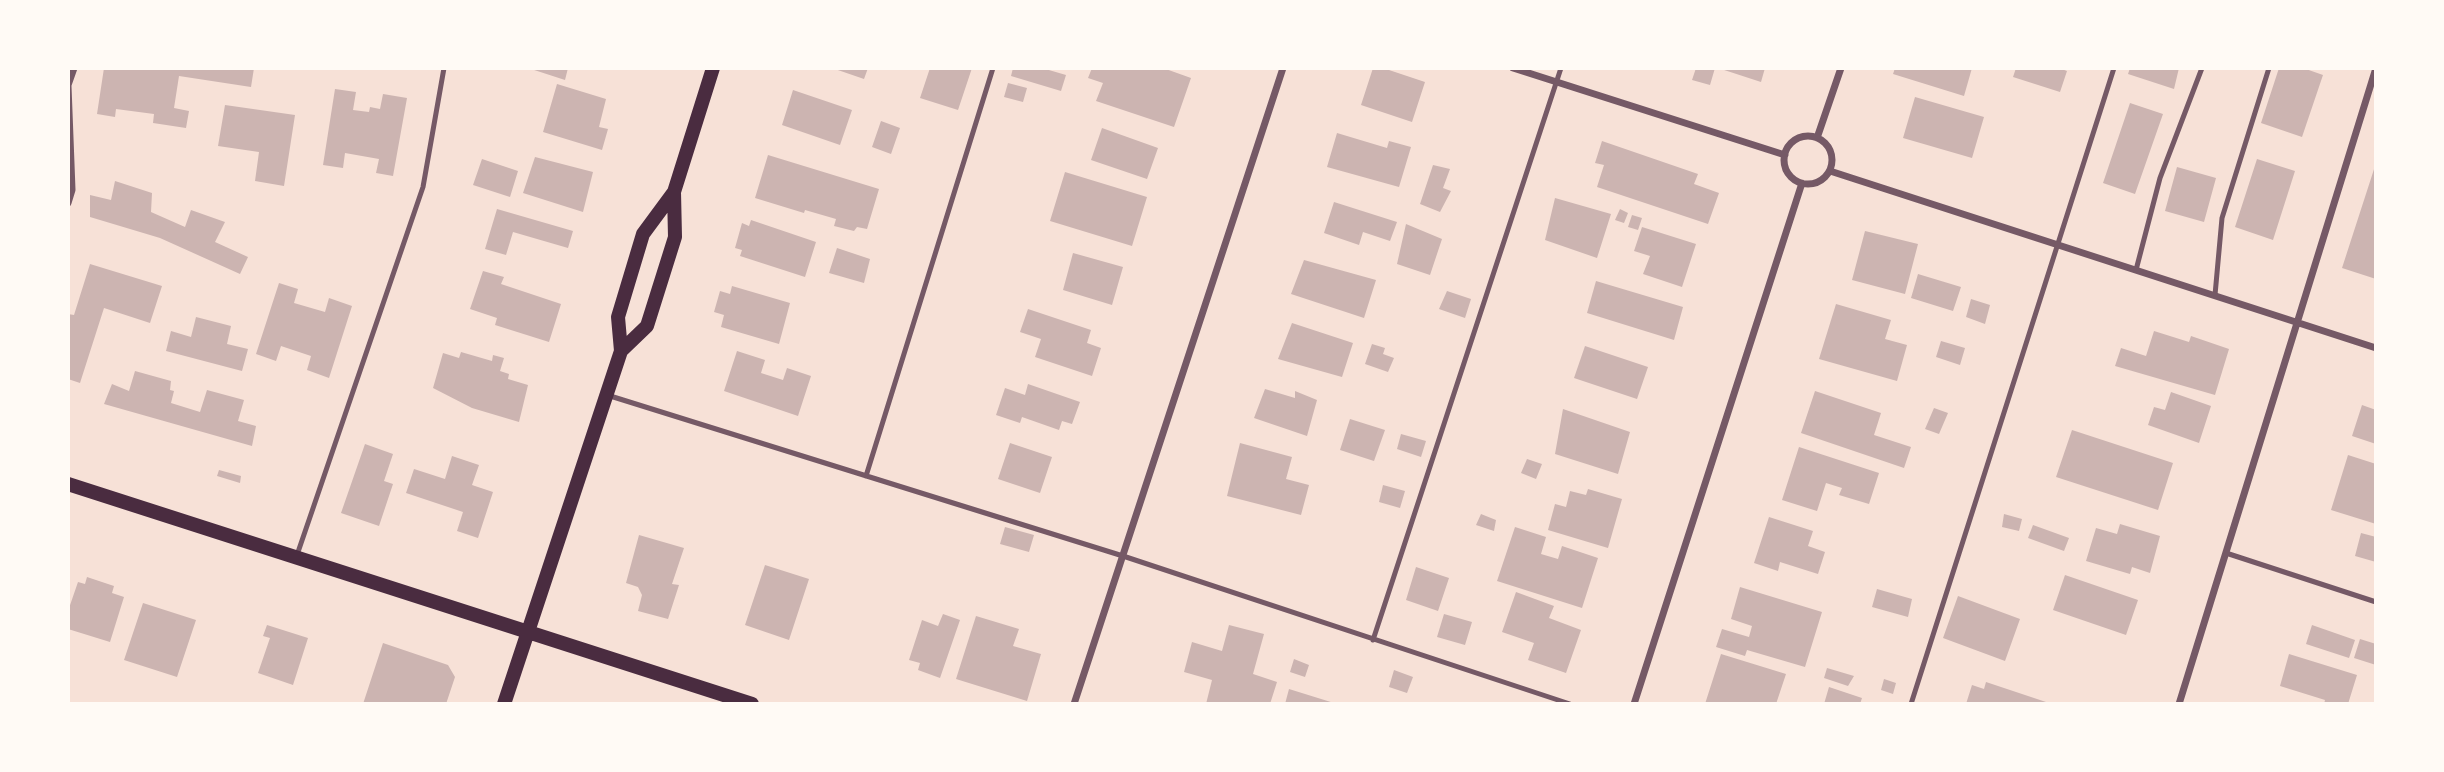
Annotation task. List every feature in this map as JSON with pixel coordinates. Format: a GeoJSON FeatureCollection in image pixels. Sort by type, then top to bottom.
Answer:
{"type":"FeatureCollection","features":[{"type":"Feature","properties":{"kind":"main road"},"geometry":{"type":"LineString","coordinates":[[504,704],[621,351],[618,317],[643,234],[674,192],[713,68]]}},
{"type":"Feature","properties":{"kind":"main road"},"geometry":{"type":"LineString","coordinates":[[621,351],[647,326],[676,237],[674,192]]}},
{"type":"Feature","properties":{"kind":"main road"},"geometry":{"type":"LineString","coordinates":[[68,484],[527,634],[752,704]]}},
{"type":"Feature","properties":{"kind":"street"},"geometry":{"type":"LineString","coordinates":[[68,203],[72,190],[68,85],[74,68]]}},
{"type":"Feature","properties":{"kind":"street"},"geometry":{"type":"LineString","coordinates":[[1074,704],[1283,68]]}},
{"type":"Feature","properties":{"kind":"street"},"geometry":{"type":"LineString","coordinates":[[1513,68],[1785,155]]}},
{"type":"Feature","properties":{"kind":"street"},"geometry":{"type":"LineString","coordinates":[[1817,138],[1841,68]]}},
{"type":"Feature","properties":{"kind":"street"},"geometry":{"type":"LineString","coordinates":[[2179,704],[2376,68]]}},
{"type":"Feature","properties":{"kind":"street"},"geometry":{"type":"LineString","coordinates":[[1785,155],[1797,139],[1817,138],[1830,152],[1830,171]]}},
{"type":"Feature","properties":{"kind":"street"},"geometry":{"type":"LineString","coordinates":[[1785,155],[1790,176],[1802,183],[1815,183],[1830,171]]}},
{"type":"Feature","properties":{"kind":"street"},"geometry":{"type":"LineString","coordinates":[[1830,171],[2376,348]]}},
{"type":"Feature","properties":{"kind":"street"},"geometry":{"type":"LineString","coordinates":[[1634,704],[1802,183]]}},
{"type":"Feature","properties":{"kind":"lane"},"geometry":{"type":"LineString","coordinates":[[296,558],[423,187],[444,68]]}},
{"type":"Feature","properties":{"kind":"lane"},"geometry":{"type":"LineString","coordinates":[[866,476],[993,68]]}},
{"type":"Feature","properties":{"kind":"lane"},"geometry":{"type":"LineString","coordinates":[[1373,639],[1561,68]]}},
{"type":"Feature","properties":{"kind":"lane"},"geometry":{"type":"LineString","coordinates":[[1911,704],[2114,68]]}},
{"type":"Feature","properties":{"kind":"lane"},"geometry":{"type":"LineString","coordinates":[[2136,270],[2160,178],[2202,68]]}},
{"type":"Feature","properties":{"kind":"lane"},"geometry":{"type":"LineString","coordinates":[[2215,295],[2222,218],[2269,68]]}},
{"type":"Feature","properties":{"kind":"lane"},"geometry":{"type":"LineString","coordinates":[[607,395],[1123,556],[1570,704]]}},
{"type":"Feature","properties":{"kind":"lane"},"geometry":{"type":"LineString","coordinates":[[2226,553],[2376,602]]}},
{"type":"Feature","properties":{"kind":"building"},"geometry":{"type":"Polygon","coordinates":[[[104,68],[254,68],[251,87],[179,76],[174,108],[189,111],[186,128],[153,123],[154,114],[116,109],[115,117],[97,114],[104,68]]]}},
{"type":"Feature","properties":{"kind":"building"},"geometry":{"type":"Polygon","coordinates":[[[528,68],[568,68],[565,80],[528,68]]]}},
{"type":"Feature","properties":{"kind":"building"},"geometry":{"type":"Polygon","coordinates":[[[832,68],[868,68],[864,79],[832,68]]]}},
{"type":"Feature","properties":{"kind":"building"},"geometry":{"type":"Polygon","coordinates":[[[930,68],[972,68],[958,110],[920,98],[930,68]]]}},
{"type":"Feature","properties":{"kind":"building"},"geometry":{"type":"Polygon","coordinates":[[[1013,68],[1042,68],[1066,75],[1061,91],[1011,76],[1013,68]]]}},
{"type":"Feature","properties":{"kind":"building"},"geometry":{"type":"Polygon","coordinates":[[[1092,68],[1163,68],[1191,78],[1174,127],[1096,101],[1103,83],[1088,78],[1092,68]]]}},
{"type":"Feature","properties":{"kind":"building"},"geometry":{"type":"Polygon","coordinates":[[[1373,68],[1383,68],[1425,82],[1412,122],[1361,105],[1373,68]]]}},
{"type":"Feature","properties":{"kind":"building"},"geometry":{"type":"Polygon","coordinates":[[[1696,68],[1715,68],[1710,85],[1692,80],[1696,68]]]}},
{"type":"Feature","properties":{"kind":"building"},"geometry":{"type":"Polygon","coordinates":[[[1718,68],[1765,68],[1761,82],[1718,68]]]}},
{"type":"Feature","properties":{"kind":"building"},"geometry":{"type":"Polygon","coordinates":[[[1895,68],[1972,68],[1964,96],[1893,74],[1895,68]]]}},
{"type":"Feature","properties":{"kind":"building"},"geometry":{"type":"Polygon","coordinates":[[[2016,68],[2059,68],[2067,71],[2060,92],[2013,77],[2016,68]]]}},
{"type":"Feature","properties":{"kind":"building"},"geometry":{"type":"Polygon","coordinates":[[[2130,68],[2179,68],[2174,89],[2128,74],[2130,68]]]}},
{"type":"Feature","properties":{"kind":"building"},"geometry":{"type":"Polygon","coordinates":[[[2279,68],[2303,68],[2323,75],[2302,137],[2261,123],[2279,68]]]}},
{"type":"Feature","properties":{"kind":"building"},"geometry":{"type":"Polygon","coordinates":[[[1008,83],[1027,88],[1023,102],[1004,97],[1008,83]]]}},
{"type":"Feature","properties":{"kind":"building"},"geometry":{"type":"Polygon","coordinates":[[[557,84],[606,99],[599,127],[608,129],[602,150],[543,132],[557,84]]]}},
{"type":"Feature","properties":{"kind":"building"},"geometry":{"type":"Polygon","coordinates":[[[335,89],[356,92],[353,110],[369,112],[370,107],[380,109],[383,94],[407,98],[393,176],[376,173],[379,159],[345,153],[343,168],[323,165],[335,89]]]}},
{"type":"Feature","properties":{"kind":"building"},"geometry":{"type":"Polygon","coordinates":[[[793,90],[852,110],[840,145],[782,125],[793,90]]]}},
{"type":"Feature","properties":{"kind":"building"},"geometry":{"type":"Polygon","coordinates":[[[1915,97],[1984,117],[1972,158],[1903,138],[1915,97]]]}},
{"type":"Feature","properties":{"kind":"building"},"geometry":{"type":"Polygon","coordinates":[[[2130,103],[2163,114],[2135,194],[2103,183],[2130,103]]]}},
{"type":"Feature","properties":{"kind":"building"},"geometry":{"type":"Polygon","coordinates":[[[225,105],[295,115],[284,186],[255,181],[259,152],[218,146],[225,105]]]}},
{"type":"Feature","properties":{"kind":"building"},"geometry":{"type":"Polygon","coordinates":[[[881,121],[900,128],[891,154],[872,147],[881,121]]]}},
{"type":"Feature","properties":{"kind":"building"},"geometry":{"type":"Polygon","coordinates":[[[1102,128],[1158,148],[1147,179],[1091,160],[1102,128]]]}},
{"type":"Feature","properties":{"kind":"building"},"geometry":{"type":"Polygon","coordinates":[[[1337,133],[1387,148],[1389,141],[1411,147],[1399,187],[1327,167],[1337,133]]]}},
{"type":"Feature","properties":{"kind":"building"},"geometry":{"type":"Polygon","coordinates":[[[1602,141],[1698,174],[1694,184],[1719,193],[1708,224],[1597,187],[1604,165],[1595,163],[1602,141]]]}},
{"type":"Feature","properties":{"kind":"building"},"geometry":{"type":"Polygon","coordinates":[[[768,155],[879,189],[867,229],[857,227],[854,231],[834,226],[836,219],[805,210],[804,213],[755,198],[768,155]]]}},
{"type":"Feature","properties":{"kind":"building"},"geometry":{"type":"Polygon","coordinates":[[[535,157],[593,172],[583,212],[523,193],[535,157]]]}},
{"type":"Feature","properties":{"kind":"building"},"geometry":{"type":"Polygon","coordinates":[[[482,159],[518,171],[510,197],[473,185],[482,159]]]}},
{"type":"Feature","properties":{"kind":"building"},"geometry":{"type":"Polygon","coordinates":[[[2257,159],[2295,171],[2273,240],[2235,227],[2257,159]]]}},
{"type":"Feature","properties":{"kind":"building"},"geometry":{"type":"Polygon","coordinates":[[[2376,163],[2376,279],[2342,268],[2376,163]]]}},
{"type":"Feature","properties":{"kind":"building"},"geometry":{"type":"Polygon","coordinates":[[[1433,165],[1450,169],[1443,188],[1451,191],[1440,212],[1420,204],[1433,165]]]}},
{"type":"Feature","properties":{"kind":"building"},"geometry":{"type":"Polygon","coordinates":[[[2177,167],[2216,178],[2204,222],[2165,211],[2177,167]]]}},
{"type":"Feature","properties":{"kind":"building"},"geometry":{"type":"Polygon","coordinates":[[[1065,172],[1147,197],[1132,246],[1050,221],[1065,172]]]}},
{"type":"Feature","properties":{"kind":"building"},"geometry":{"type":"Polygon","coordinates":[[[115,181],[152,193],[151,212],[185,227],[191,210],[225,222],[215,242],[248,257],[240,274],[160,238],[90,217],[90,195],[111,200],[115,181]]]}},
{"type":"Feature","properties":{"kind":"building"},"geometry":{"type":"Polygon","coordinates":[[[1555,198],[1611,214],[1597,258],[1545,240],[1555,198]]]}},
{"type":"Feature","properties":{"kind":"building"},"geometry":{"type":"Polygon","coordinates":[[[1334,202],[1397,222],[1390,241],[1363,232],[1359,245],[1324,233],[1334,202]]]}},
{"type":"Feature","properties":{"kind":"building"},"geometry":{"type":"Polygon","coordinates":[[[497,209],[573,231],[568,248],[513,232],[506,255],[485,249],[497,209]]]}},
{"type":"Feature","properties":{"kind":"building"},"geometry":{"type":"Polygon","coordinates":[[[1620,209],[1628,213],[1624,223],[1615,220],[1620,209]]]}},
{"type":"Feature","properties":{"kind":"building"},"geometry":{"type":"Polygon","coordinates":[[[1632,215],[1642,218],[1638,230],[1628,227],[1632,215]]]}},
{"type":"Feature","properties":{"kind":"building"},"geometry":{"type":"Polygon","coordinates":[[[751,220],[816,242],[805,277],[740,256],[742,250],[735,248],[742,223],[749,226],[751,220]]]}},
{"type":"Feature","properties":{"kind":"building"},"geometry":{"type":"Polygon","coordinates":[[[1406,224],[1442,239],[1430,275],[1397,264],[1406,224]]]}},
{"type":"Feature","properties":{"kind":"building"},"geometry":{"type":"Polygon","coordinates":[[[1642,227],[1696,244],[1682,287],[1643,274],[1650,256],[1634,251],[1642,227]]]}},
{"type":"Feature","properties":{"kind":"building"},"geometry":{"type":"Polygon","coordinates":[[[1865,231],[1918,244],[1905,294],[1852,280],[1865,231]]]}},
{"type":"Feature","properties":{"kind":"building"},"geometry":{"type":"Polygon","coordinates":[[[837,248],[870,259],[864,283],[829,273],[837,248]]]}},
{"type":"Feature","properties":{"kind":"building"},"geometry":{"type":"Polygon","coordinates":[[[1073,253],[1123,267],[1112,305],[1063,290],[1073,253]]]}},
{"type":"Feature","properties":{"kind":"building"},"geometry":{"type":"Polygon","coordinates":[[[1304,260],[1376,280],[1364,318],[1291,294],[1304,260]]]}},
{"type":"Feature","properties":{"kind":"building"},"geometry":{"type":"Polygon","coordinates":[[[90,264],[162,286],[150,323],[104,308],[80,383],[68,379],[68,314],[74,315],[90,264]]]}},
{"type":"Feature","properties":{"kind":"building"},"geometry":{"type":"Polygon","coordinates":[[[483,271],[504,277],[501,284],[561,304],[549,342],[495,325],[497,318],[470,309],[483,271]]]}},
{"type":"Feature","properties":{"kind":"building"},"geometry":{"type":"Polygon","coordinates":[[[1918,274],[1961,287],[1953,311],[1911,298],[1918,274]]]}},
{"type":"Feature","properties":{"kind":"building"},"geometry":{"type":"Polygon","coordinates":[[[1596,281],[1683,307],[1674,340],[1587,313],[1596,281]]]}},
{"type":"Feature","properties":{"kind":"building"},"geometry":{"type":"Polygon","coordinates":[[[279,283],[298,289],[294,303],[325,312],[329,298],[352,306],[329,378],[307,370],[311,356],[281,346],[276,361],[256,354],[279,283]]]}},
{"type":"Feature","properties":{"kind":"building"},"geometry":{"type":"Polygon","coordinates":[[[732,286],[790,303],[779,344],[721,327],[724,315],[714,312],[720,291],[730,294],[732,286]]]}},
{"type":"Feature","properties":{"kind":"building"},"geometry":{"type":"Polygon","coordinates":[[[1447,291],[1471,299],[1465,318],[1439,309],[1447,291]]]}},
{"type":"Feature","properties":{"kind":"building"},"geometry":{"type":"Polygon","coordinates":[[[1971,299],[1990,305],[1985,324],[1966,317],[1971,299]]]}},
{"type":"Feature","properties":{"kind":"building"},"geometry":{"type":"Polygon","coordinates":[[[1836,304],[1891,320],[1885,339],[1907,345],[1897,381],[1819,359],[1836,304]]]}},
{"type":"Feature","properties":{"kind":"building"},"geometry":{"type":"Polygon","coordinates":[[[1028,309],[1091,330],[1087,343],[1101,348],[1092,376],[1035,357],[1041,339],[1020,332],[1028,309]]]}},
{"type":"Feature","properties":{"kind":"building"},"geometry":{"type":"Polygon","coordinates":[[[196,317],[231,326],[227,344],[248,349],[242,371],[166,351],[171,331],[191,337],[196,317]]]}},
{"type":"Feature","properties":{"kind":"building"},"geometry":{"type":"Polygon","coordinates":[[[1292,323],[1353,343],[1342,377],[1278,359],[1292,323]]]}},
{"type":"Feature","properties":{"kind":"building"},"geometry":{"type":"Polygon","coordinates":[[[2154,331],[2189,342],[2191,336],[2229,349],[2215,395],[2115,366],[2121,348],[2146,356],[2154,331]]]}},
{"type":"Feature","properties":{"kind":"building"},"geometry":{"type":"Polygon","coordinates":[[[1941,341],[1965,348],[1960,365],[1936,357],[1941,341]]]}},
{"type":"Feature","properties":{"kind":"building"},"geometry":{"type":"Polygon","coordinates":[[[1372,344],[1385,348],[1383,354],[1394,358],[1388,372],[1365,364],[1372,344]]]}},
{"type":"Feature","properties":{"kind":"building"},"geometry":{"type":"Polygon","coordinates":[[[1585,346],[1648,367],[1637,399],[1574,378],[1585,346]]]}},
{"type":"Feature","properties":{"kind":"building"},"geometry":{"type":"Polygon","coordinates":[[[737,351],[765,360],[761,373],[783,380],[787,368],[811,376],[798,416],[724,391],[737,351]]]}},
{"type":"Feature","properties":{"kind":"building"},"geometry":{"type":"Polygon","coordinates":[[[461,352],[492,361],[493,355],[504,358],[500,371],[509,374],[508,379],[528,385],[519,422],[472,408],[433,388],[443,353],[459,358],[461,352]]]}},
{"type":"Feature","properties":{"kind":"building"},"geometry":{"type":"Polygon","coordinates":[[[135,371],[171,381],[170,390],[174,391],[171,403],[200,412],[207,390],[244,400],[238,421],[256,426],[252,446],[104,404],[112,384],[129,391],[135,371]]]}},
{"type":"Feature","properties":{"kind":"building"},"geometry":{"type":"Polygon","coordinates":[[[1028,384],[1080,402],[1072,424],[1062,421],[1059,430],[1022,417],[1020,423],[996,415],[1005,388],[1025,395],[1028,384]]]}},
{"type":"Feature","properties":{"kind":"building"},"geometry":{"type":"Polygon","coordinates":[[[1265,389],[1295,398],[1295,391],[1317,400],[1307,436],[1254,418],[1265,389]]]}},
{"type":"Feature","properties":{"kind":"building"},"geometry":{"type":"Polygon","coordinates":[[[1815,391],[1881,413],[1874,435],[1911,447],[1904,468],[1801,433],[1815,391]]]}},
{"type":"Feature","properties":{"kind":"building"},"geometry":{"type":"Polygon","coordinates":[[[2171,392],[2211,406],[2199,443],[2148,425],[2154,407],[2165,410],[2171,392]]]}},
{"type":"Feature","properties":{"kind":"building"},"geometry":{"type":"Polygon","coordinates":[[[2362,405],[2376,410],[2376,444],[2352,436],[2362,405]]]}},
{"type":"Feature","properties":{"kind":"building"},"geometry":{"type":"Polygon","coordinates":[[[1934,408],[1948,413],[1939,434],[1925,429],[1934,408]]]}},
{"type":"Feature","properties":{"kind":"building"},"geometry":{"type":"Polygon","coordinates":[[[1563,409],[1630,432],[1618,474],[1555,454],[1563,409]]]}},
{"type":"Feature","properties":{"kind":"building"},"geometry":{"type":"Polygon","coordinates":[[[1350,419],[1385,430],[1374,461],[1340,450],[1350,419]]]}},
{"type":"Feature","properties":{"kind":"building"},"geometry":{"type":"Polygon","coordinates":[[[2072,430],[2173,463],[2158,510],[2056,477],[2072,430]]]}},
{"type":"Feature","properties":{"kind":"building"},"geometry":{"type":"Polygon","coordinates":[[[1401,434],[1426,441],[1421,457],[1397,449],[1401,434]]]}},
{"type":"Feature","properties":{"kind":"building"},"geometry":{"type":"Polygon","coordinates":[[[1010,443],[1052,457],[1040,493],[998,479],[1010,443]]]}},
{"type":"Feature","properties":{"kind":"building"},"geometry":{"type":"Polygon","coordinates":[[[1240,443],[1292,457],[1286,479],[1309,485],[1301,515],[1227,496],[1240,443]]]}},
{"type":"Feature","properties":{"kind":"building"},"geometry":{"type":"Polygon","coordinates":[[[365,444],[393,454],[384,481],[393,484],[379,526],[341,513],[365,444]]]}},
{"type":"Feature","properties":{"kind":"building"},"geometry":{"type":"Polygon","coordinates":[[[1799,447],[1879,473],[1869,504],[1839,495],[1842,488],[1826,483],[1817,511],[1782,500],[1799,447]]]}},
{"type":"Feature","properties":{"kind":"building"},"geometry":{"type":"Polygon","coordinates":[[[2348,455],[2376,464],[2376,524],[2331,510],[2348,455]]]}},
{"type":"Feature","properties":{"kind":"building"},"geometry":{"type":"Polygon","coordinates":[[[452,456],[479,465],[472,485],[493,492],[478,538],[457,531],[463,512],[406,493],[414,469],[445,479],[452,456]]]}},
{"type":"Feature","properties":{"kind":"building"},"geometry":{"type":"Polygon","coordinates":[[[1527,459],[1542,464],[1536,479],[1521,473],[1527,459]]]}},
{"type":"Feature","properties":{"kind":"building"},"geometry":{"type":"Polygon","coordinates":[[[219,470],[241,476],[240,483],[217,476],[219,470]]]}},
{"type":"Feature","properties":{"kind":"building"},"geometry":{"type":"Polygon","coordinates":[[[1383,485],[1405,491],[1400,508],[1379,502],[1383,485]]]}},
{"type":"Feature","properties":{"kind":"building"},"geometry":{"type":"Polygon","coordinates":[[[1588,489],[1622,499],[1608,548],[1548,530],[1555,504],[1566,507],[1570,491],[1586,495],[1588,489]]]}},
{"type":"Feature","properties":{"kind":"building"},"geometry":{"type":"Polygon","coordinates":[[[1481,514],[1496,520],[1494,531],[1476,525],[1481,514]]]}},
{"type":"Feature","properties":{"kind":"building"},"geometry":{"type":"Polygon","coordinates":[[[2004,514],[2022,519],[2019,531],[2002,527],[2004,514]]]}},
{"type":"Feature","properties":{"kind":"building"},"geometry":{"type":"Polygon","coordinates":[[[1769,517],[1813,531],[1808,546],[1825,552],[1818,574],[1780,562],[1778,571],[1754,563],[1769,517]]]}},
{"type":"Feature","properties":{"kind":"building"},"geometry":{"type":"Polygon","coordinates":[[[2120,524],[2160,536],[2150,573],[2132,567],[2130,574],[2086,561],[2096,528],[2117,534],[2120,524]]]}},
{"type":"Feature","properties":{"kind":"building"},"geometry":{"type":"Polygon","coordinates":[[[2033,525],[2069,538],[2064,551],[2028,538],[2033,525]]]}},
{"type":"Feature","properties":{"kind":"building"},"geometry":{"type":"Polygon","coordinates":[[[1005,527],[1034,535],[1029,552],[1000,544],[1005,527]]]}},
{"type":"Feature","properties":{"kind":"building"},"geometry":{"type":"Polygon","coordinates":[[[1515,527],[1546,537],[1541,554],[1558,559],[1562,546],[1598,558],[1582,608],[1497,581],[1515,527]]]}},
{"type":"Feature","properties":{"kind":"building"},"geometry":{"type":"Polygon","coordinates":[[[2361,533],[2376,537],[2376,562],[2355,556],[2361,533]]]}},
{"type":"Feature","properties":{"kind":"building"},"geometry":{"type":"Polygon","coordinates":[[[639,535],[684,548],[672,584],[679,585],[668,619],[638,611],[642,595],[638,587],[626,583],[639,535]]]}},
{"type":"Feature","properties":{"kind":"building"},"geometry":{"type":"Polygon","coordinates":[[[765,565],[809,579],[789,640],[745,625],[765,565]]]}},
{"type":"Feature","properties":{"kind":"building"},"geometry":{"type":"Polygon","coordinates":[[[1416,567],[1449,578],[1438,611],[1406,600],[1416,567]]]}},
{"type":"Feature","properties":{"kind":"building"},"geometry":{"type":"Polygon","coordinates":[[[2065,575],[2138,600],[2126,635],[2053,610],[2065,575]]]}},
{"type":"Feature","properties":{"kind":"building"},"geometry":{"type":"Polygon","coordinates":[[[87,577],[114,586],[112,593],[124,597],[110,642],[68,629],[68,611],[78,582],[85,584],[87,577]]]}},
{"type":"Feature","properties":{"kind":"building"},"geometry":{"type":"Polygon","coordinates":[[[1740,587],[1822,612],[1805,667],[1747,650],[1745,656],[1716,647],[1722,629],[1749,637],[1752,626],[1731,619],[1740,587]]]}},
{"type":"Feature","properties":{"kind":"building"},"geometry":{"type":"Polygon","coordinates":[[[1877,589],[1912,599],[1908,617],[1872,607],[1877,589]]]}},
{"type":"Feature","properties":{"kind":"building"},"geometry":{"type":"Polygon","coordinates":[[[1516,592],[1554,606],[1549,618],[1581,630],[1566,673],[1528,660],[1534,643],[1502,632],[1516,592]]]}},
{"type":"Feature","properties":{"kind":"building"},"geometry":{"type":"Polygon","coordinates":[[[1958,596],[2020,619],[2005,661],[1943,638],[1958,596]]]}},
{"type":"Feature","properties":{"kind":"building"},"geometry":{"type":"Polygon","coordinates":[[[143,603],[196,620],[177,677],[124,660],[143,603]]]}},
{"type":"Feature","properties":{"kind":"building"},"geometry":{"type":"Polygon","coordinates":[[[943,614],[960,620],[940,678],[918,670],[920,663],[909,660],[922,620],[938,626],[943,614]]]}},
{"type":"Feature","properties":{"kind":"building"},"geometry":{"type":"Polygon","coordinates":[[[1444,614],[1472,622],[1465,645],[1437,637],[1444,614]]]}},
{"type":"Feature","properties":{"kind":"building"},"geometry":{"type":"Polygon","coordinates":[[[976,616],[1019,629],[1013,646],[1041,654],[1027,701],[956,679],[976,616]]]}},
{"type":"Feature","properties":{"kind":"building"},"geometry":{"type":"Polygon","coordinates":[[[267,625],[308,638],[293,685],[258,673],[270,638],[263,636],[267,625]]]}},
{"type":"Feature","properties":{"kind":"building"},"geometry":{"type":"Polygon","coordinates":[[[1229,625],[1264,634],[1253,674],[1277,682],[1270,704],[1206,704],[1212,680],[1184,672],[1192,642],[1222,651],[1229,625]]]}},
{"type":"Feature","properties":{"kind":"building"},"geometry":{"type":"Polygon","coordinates":[[[2312,625],[2355,640],[2349,658],[2306,644],[2312,625]]]}},
{"type":"Feature","properties":{"kind":"building"},"geometry":{"type":"Polygon","coordinates":[[[2360,639],[2376,644],[2376,665],[2354,658],[2360,639]]]}},
{"type":"Feature","properties":{"kind":"building"},"geometry":{"type":"Polygon","coordinates":[[[383,643],[448,665],[455,677],[446,704],[363,704],[383,643]]]}},
{"type":"Feature","properties":{"kind":"building"},"geometry":{"type":"Polygon","coordinates":[[[1721,654],[1786,674],[1776,704],[1705,704],[1721,654]]]}},
{"type":"Feature","properties":{"kind":"building"},"geometry":{"type":"Polygon","coordinates":[[[2289,654],[2357,675],[2348,704],[2324,704],[2325,700],[2280,686],[2289,654]]]}},
{"type":"Feature","properties":{"kind":"building"},"geometry":{"type":"Polygon","coordinates":[[[1294,659],[1309,665],[1305,677],[1290,672],[1294,659]]]}},
{"type":"Feature","properties":{"kind":"building"},"geometry":{"type":"Polygon","coordinates":[[[1827,668],[1854,676],[1848,686],[1824,678],[1827,668]]]}},
{"type":"Feature","properties":{"kind":"building"},"geometry":{"type":"Polygon","coordinates":[[[1394,670],[1413,677],[1407,693],[1389,687],[1394,670]]]}},
{"type":"Feature","properties":{"kind":"building"},"geometry":{"type":"Polygon","coordinates":[[[1884,679],[1896,683],[1893,694],[1881,690],[1884,679]]]}},
{"type":"Feature","properties":{"kind":"building"},"geometry":{"type":"Polygon","coordinates":[[[1986,682],[2049,704],[1966,704],[1972,685],[1984,689],[1986,682]]]}},
{"type":"Feature","properties":{"kind":"building"},"geometry":{"type":"Polygon","coordinates":[[[1829,687],[1862,698],[1860,704],[1824,704],[1829,687]]]}},
{"type":"Feature","properties":{"kind":"building"},"geometry":{"type":"Polygon","coordinates":[[[1289,689],[1334,703],[1334,704],[1285,704],[1289,689]]]}}]}
